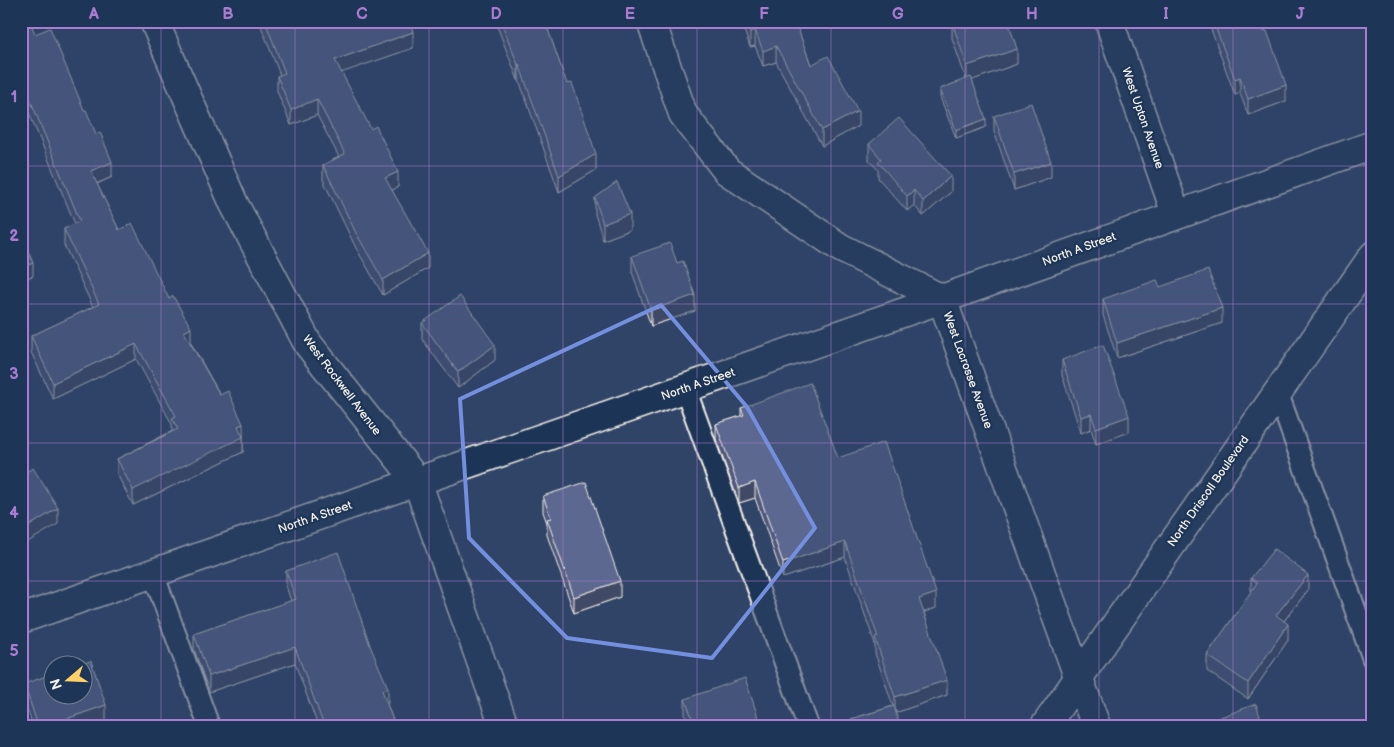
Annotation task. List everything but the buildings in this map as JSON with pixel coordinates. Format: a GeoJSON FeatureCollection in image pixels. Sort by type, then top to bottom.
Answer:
{"type":"FeatureCollection","features":[{"type":"Feature","properties":{"kind":"street","name":"West Rockwell Avenue"},"geometry":{"type":"LineString","coordinates":[[154,21],[234,204],[308,344],[417,481],[504,726]]}},
{"type":"Feature","properties":{"kind":"street","name":"West Lacrosse Avenue"},"geometry":{"type":"LineString","coordinates":[[650,21],[683,114],[727,171],[841,248],[942,299],[1096,726]]}},
{"type":"Feature","properties":{"kind":"street","name":"West Upton Avenue"},"geometry":{"type":"LineString","coordinates":[[1109,21],[1176,214]]}},
{"type":"Feature","properties":{"kind":"street","name":"North A Street"},"geometry":{"type":"LineString","coordinates":[[21,619],[942,299],[1373,145]]}},
{"type":"Feature","properties":{"kind":"street","name":"North Driscoll Boulevard"},"geometry":{"type":"LineString","coordinates":[[1045,726],[1373,256]]}},
{"type":"Feature","properties":{"kind":"lane"},"geometry":{"type":"LineString","coordinates":[[684,388],[808,726]]}},
{"type":"Feature","properties":{"kind":"lane"},"geometry":{"type":"LineString","coordinates":[[1277,391],[1373,659]]}},
{"type":"Feature","properties":{"kind":"lane"},"geometry":{"type":"LineString","coordinates":[[153,574],[210,726]]}},
{"type":"Feature","properties":{"kind":"highlighted area"},"geometry":{"type":"Polygon","coordinates":[[[661,305],[747,407],[815,528],[712,658],[567,638],[469,538],[460,399],[661,305]]]}}]}
